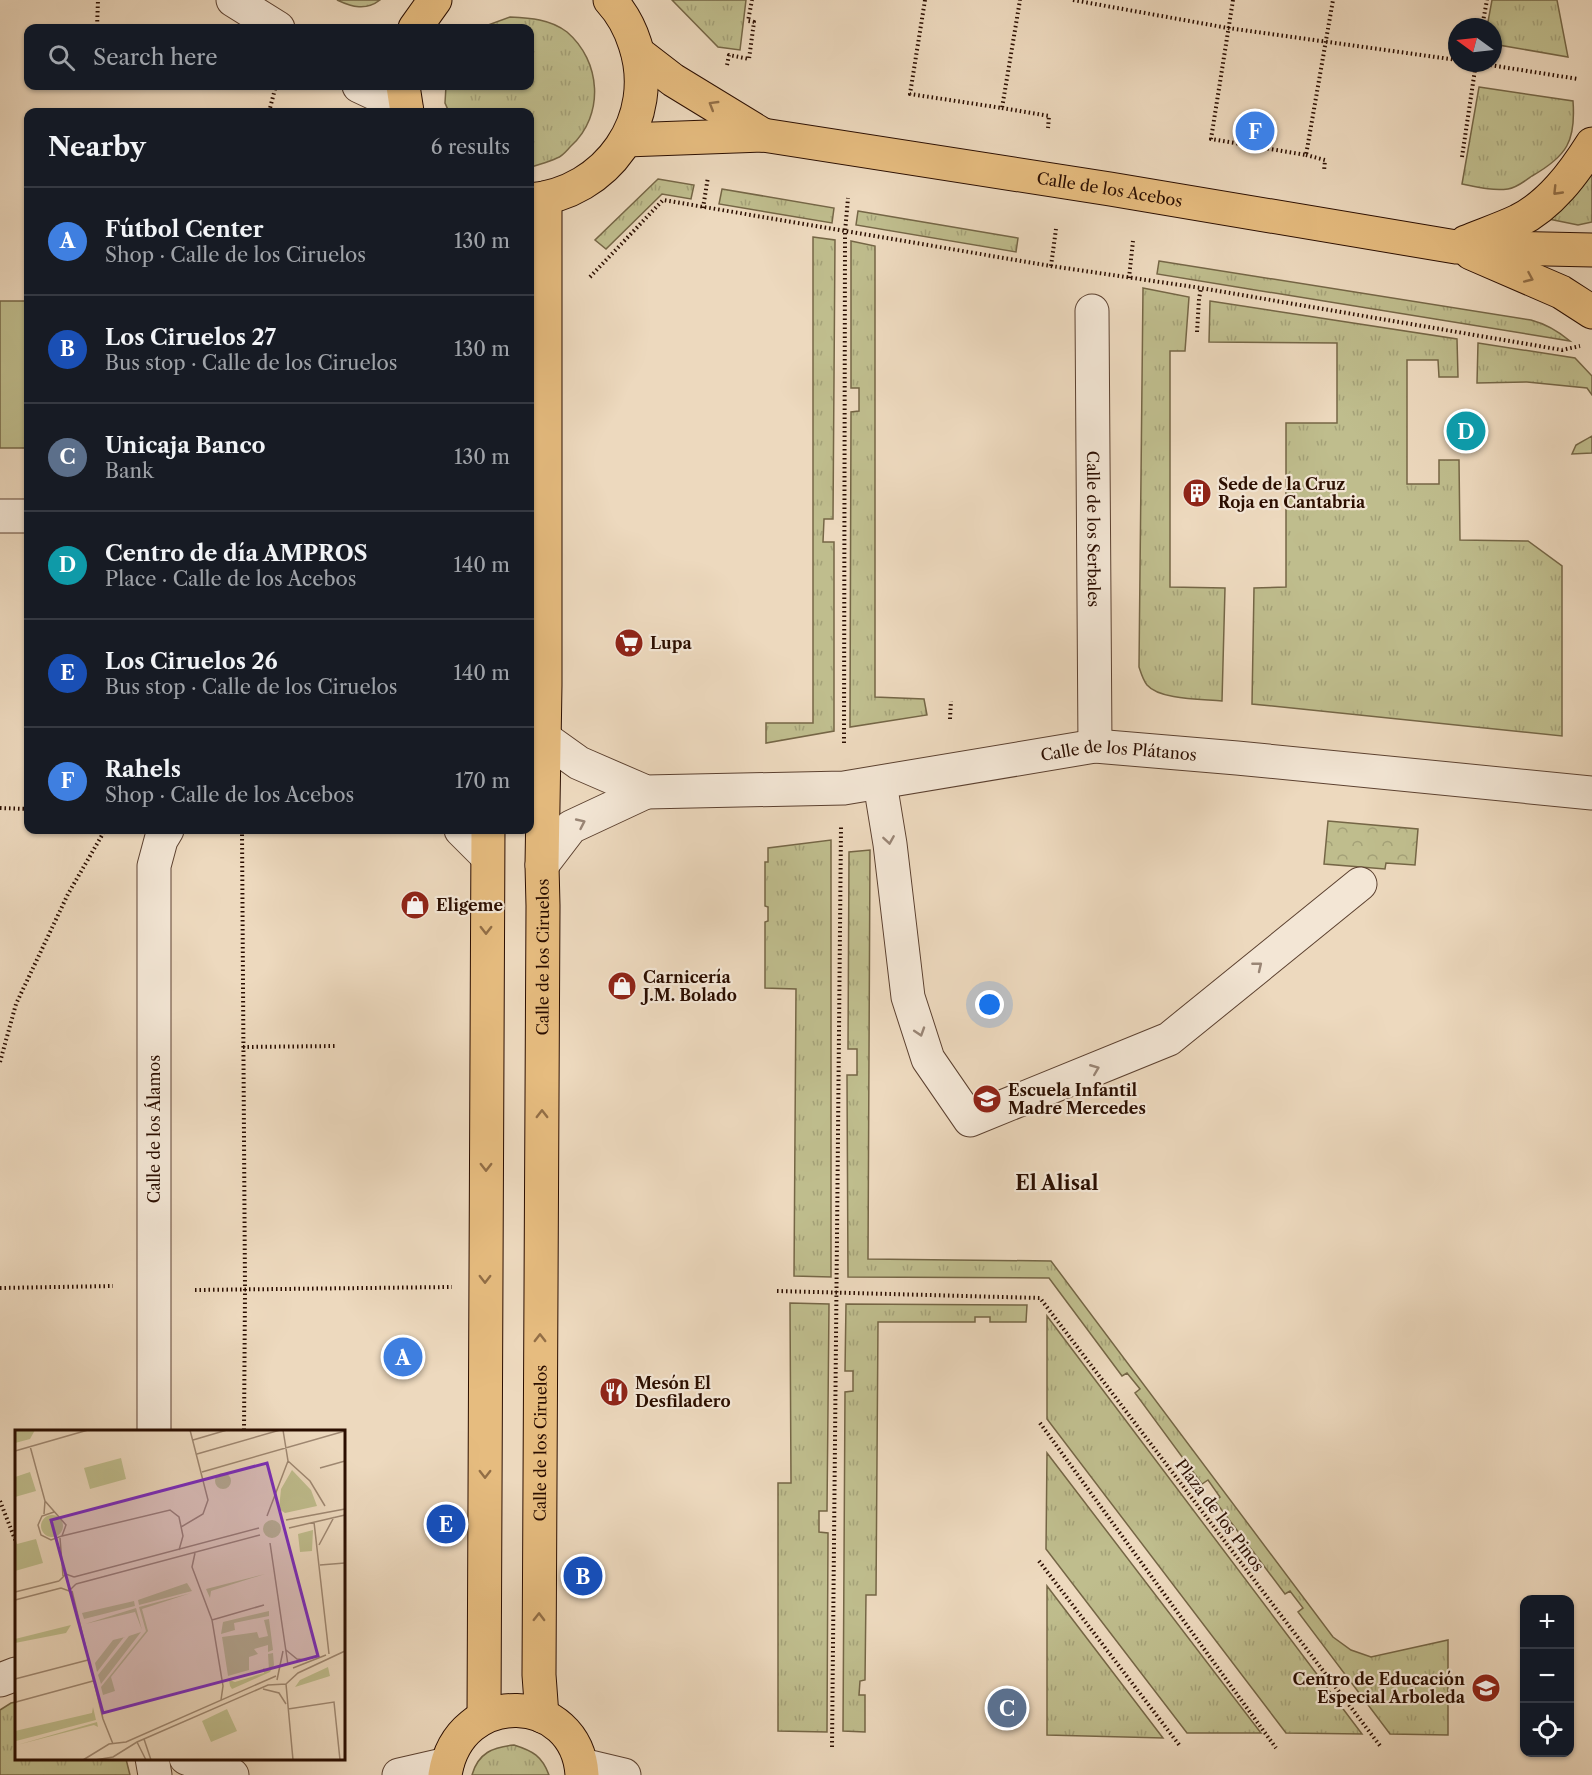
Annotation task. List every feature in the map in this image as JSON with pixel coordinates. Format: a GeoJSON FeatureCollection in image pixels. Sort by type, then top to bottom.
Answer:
{"type":"FeatureCollection","features":[{"type":"Feature","properties":{"kind":"main road"},"geometry":{"type":"LineString","coordinates":[[415,24],[435,0]]}},
{"type":"Feature","properties":{"kind":"main road"},"geometry":{"type":"LineString","coordinates":[[537,199],[565,193],[596,175],[613,158],[626,140],[634,122],[639,103],[641,78],[638,53],[632,34],[610,0]]}},
{"type":"Feature","properties":{"kind":"main road","name":"Calle de los Acebos"},"geometry":{"type":"LineString","coordinates":[[638,53],[673,80],[763,135]]}},
{"type":"Feature","properties":{"kind":"main road","name":"Calle de los Acebos"},"geometry":{"type":"LineString","coordinates":[[626,140],[763,135],[1110,189],[1456,247],[1592,250]]}},
{"type":"Feature","properties":{"kind":"main road"},"geometry":{"type":"LineString","coordinates":[[1456,247],[1519,220],[1545,202],[1575,172],[1592,144]]}},
{"type":"Feature","properties":{"kind":"main road","name":"Calle de los Ciruelos"},"geometry":{"type":"LineString","coordinates":[[537,199],[546,287],[539,1675],[542,1716]]}},
{"type":"Feature","properties":{"kind":"main road","name":"Calle de los Acebos"},"geometry":{"type":"LineString","coordinates":[[1456,247],[1561,292],[1592,312]]}},
{"type":"Feature","properties":{"kind":"main road"},"geometry":{"type":"LineString","coordinates":[[484,1717],[487,843]]}},
{"type":"Feature","properties":{"kind":"main road"},"geometry":{"type":"LineString","coordinates":[[446,1769],[450,1752],[469,1726],[494,1713],[515,1710],[542,1716],[553,1722],[570,1738],[576,1748],[582,1770]]}},
{"type":"Feature","properties":{"kind":"street"},"geometry":{"type":"LineString","coordinates":[[232,0],[271,24]]}},
{"type":"Feature","properties":{"kind":"street"},"geometry":{"type":"LineString","coordinates":[[370,90],[405,102]]}},
{"type":"Feature","properties":{"kind":"street","name":"Calle de los Serbales"},"geometry":{"type":"LineString","coordinates":[[1092,311],[1095,746]]}},
{"type":"Feature","properties":{"kind":"street"},"geometry":{"type":"LineString","coordinates":[[0,516],[24,516]]}},
{"type":"Feature","properties":{"kind":"street","name":"Calle de los Plátanos"},"geometry":{"type":"LineString","coordinates":[[544,738],[579,763],[646,792]]}},
{"type":"Feature","properties":{"kind":"street","name":"Calle de los Plátanos"},"geometry":{"type":"LineString","coordinates":[[542,865],[571,827],[646,792],[844,789],[1095,746],[1592,793]]}},
{"type":"Feature","properties":{"kind":"street"},"geometry":{"type":"LineString","coordinates":[[879,783],[890,844],[908,997],[928,1059],[970,1120],[1169,1039],[1360,884]]}},
{"type":"Feature","properties":{"kind":"street","name":"Calle de los Álamos"},"geometry":{"type":"LineString","coordinates":[[154,1430],[154,866],[165,834]]}},
{"type":"Feature","properties":{"kind":"street"},"geometry":{"type":"LineString","coordinates":[[469,834],[487,843]]}},
{"type":"Feature","properties":{"kind":"street"},"geometry":{"type":"LineString","coordinates":[[0,1680],[15,1674]]}},
{"type":"Feature","properties":{"kind":"street"},"geometry":{"type":"LineString","coordinates":[[152,1760],[155,1775]]}},
{"type":"Feature","properties":{"kind":"street"},"geometry":{"type":"LineString","coordinates":[[191,1760],[232,1775]]}},
{"type":"Feature","properties":{"kind":"street"},"geometry":{"type":"LineString","coordinates":[[399,1775],[446,1769]]}},
{"type":"Feature","properties":{"kind":"street"},"geometry":{"type":"LineString","coordinates":[[582,1770],[624,1775]]}},
{"type":"Feature","properties":{"kind":"path"},"geometry":{"type":"LineString","coordinates":[[97,24],[98,0]]}},
{"type":"Feature","properties":{"kind":"path"},"geometry":{"type":"LineString","coordinates":[[727,65],[729,55],[749,59],[754,22],[748,21],[752,0]]}},
{"type":"Feature","properties":{"kind":"path"},"geometry":{"type":"LineString","coordinates":[[925,0],[910,94],[1049,116],[1048,128]]}},
{"type":"Feature","properties":{"kind":"path"},"geometry":{"type":"LineString","coordinates":[[1002,108],[1020,0]]}},
{"type":"Feature","properties":{"kind":"path"},"geometry":{"type":"LineString","coordinates":[[1073,0],[1228,28],[1448,59]]}},
{"type":"Feature","properties":{"kind":"path"},"geometry":{"type":"LineString","coordinates":[[1233,0],[1211,139],[1325,160],[1324,171]]}},
{"type":"Feature","properties":{"kind":"path"},"geometry":{"type":"LineString","coordinates":[[1306,155],[1333,0]]}},
{"type":"Feature","properties":{"kind":"path"},"geometry":{"type":"LineString","coordinates":[[1484,18],[1487,0]]}},
{"type":"Feature","properties":{"kind":"path"},"geometry":{"type":"LineString","coordinates":[[1502,67],[1578,79]]}},
{"type":"Feature","properties":{"kind":"path"},"geometry":{"type":"LineString","coordinates":[[1462,157],[1476,72]]}},
{"type":"Feature","properties":{"kind":"path"},"geometry":{"type":"LineString","coordinates":[[269,108],[275,90]]}},
{"type":"Feature","properties":{"kind":"path"},"geometry":{"type":"LineString","coordinates":[[703,208],[708,177]]}},
{"type":"Feature","properties":{"kind":"path"},"geometry":{"type":"LineString","coordinates":[[844,743],[845,232],[848,198]]}},
{"type":"Feature","properties":{"kind":"path"},"geometry":{"type":"LineString","coordinates":[[590,277],[663,200],[1562,350],[1580,346]]}},
{"type":"Feature","properties":{"kind":"path"},"geometry":{"type":"LineString","coordinates":[[1051,266],[1056,229]]}},
{"type":"Feature","properties":{"kind":"path"},"geometry":{"type":"LineString","coordinates":[[1129,278],[1134,241]]}},
{"type":"Feature","properties":{"kind":"path"},"geometry":{"type":"LineString","coordinates":[[1197,332],[1198,299],[1201,288]]}},
{"type":"Feature","properties":{"kind":"path"},"geometry":{"type":"LineString","coordinates":[[950,719],[951,701]]}},
{"type":"Feature","properties":{"kind":"path"},"geometry":{"type":"LineString","coordinates":[[0,808],[24,808]]}},
{"type":"Feature","properties":{"kind":"path"},"geometry":{"type":"LineString","coordinates":[[832,1747],[842,828]]}},
{"type":"Feature","properties":{"kind":"path"},"geometry":{"type":"LineString","coordinates":[[0,1062],[16,1004],[68,894],[103,834]]}},
{"type":"Feature","properties":{"kind":"path"},"geometry":{"type":"LineString","coordinates":[[242,834],[244,1430]]}},
{"type":"Feature","properties":{"kind":"path"},"geometry":{"type":"LineString","coordinates":[[243,1047],[337,1046]]}},
{"type":"Feature","properties":{"kind":"path"},"geometry":{"type":"LineString","coordinates":[[0,1288],[113,1286]]}},
{"type":"Feature","properties":{"kind":"path"},"geometry":{"type":"LineString","coordinates":[[195,1290],[456,1287]]}},
{"type":"Feature","properties":{"kind":"path"},"geometry":{"type":"LineString","coordinates":[[777,1291],[837,1292]]}},
{"type":"Feature","properties":{"kind":"path","name":"Plaza de los Pinos"},"geometry":{"type":"LineString","coordinates":[[837,1292],[1040,1298],[1381,1747]]}},
{"type":"Feature","properties":{"kind":"path"},"geometry":{"type":"LineString","coordinates":[[1040,1424],[1276,1748]]}},
{"type":"Feature","properties":{"kind":"path"},"geometry":{"type":"LineString","coordinates":[[0,1501],[15,1539]]}},
{"type":"Feature","properties":{"kind":"path"},"geometry":{"type":"LineString","coordinates":[[1039,1561],[1180,1746]]}},
{"type":"Feature","properties":{"kind":"green space"},"geometry":{"type":"Polygon","coordinates":[[[337,0],[380,0],[369,6],[359,7],[337,0]]]}},
{"type":"Feature","properties":{"kind":"green space"},"geometry":{"type":"Polygon","coordinates":[[[672,0],[746,0],[740,50],[718,47],[672,0]]]}},
{"type":"Feature","properties":{"kind":"green space"},"geometry":{"type":"Polygon","coordinates":[[[1492,0],[1557,0],[1568,57],[1502,46],[1502,18],[1489,18],[1492,0]]]}},
{"type":"Feature","properties":{"kind":"green space"},"geometry":{"type":"Polygon","coordinates":[[[510,17],[547,22],[567,32],[587,58],[594,88],[594,104],[590,119],[582,133],[566,151],[551,161],[534,166],[534,108],[447,108],[445,103],[446,90],[534,90],[534,24],[491,24],[510,17]]]}},
{"type":"Feature","properties":{"kind":"green space"},"geometry":{"type":"Polygon","coordinates":[[[1479,87],[1573,101],[1573,127],[1567,146],[1544,169],[1511,188],[1490,189],[1462,184],[1479,87]]]}},
{"type":"Feature","properties":{"kind":"green space"},"geometry":{"type":"Polygon","coordinates":[[[1592,171],[1592,222],[1578,225],[1539,217],[1592,171]]]}},
{"type":"Feature","properties":{"kind":"green space"},"geometry":{"type":"Polygon","coordinates":[[[658,179],[694,185],[691,199],[662,194],[606,249],[595,240],[658,179]]]}},
{"type":"Feature","properties":{"kind":"green space"},"geometry":{"type":"Polygon","coordinates":[[[722,189],[834,208],[832,223],[719,204],[722,189]]]}},
{"type":"Feature","properties":{"kind":"green space"},"geometry":{"type":"Polygon","coordinates":[[[858,211],[1018,238],[1016,252],[856,225],[858,211]]]}},
{"type":"Feature","properties":{"kind":"green space"},"geometry":{"type":"Polygon","coordinates":[[[813,237],[835,240],[833,519],[824,519],[823,542],[834,542],[834,731],[766,743],[766,723],[813,723],[813,237]]]}},
{"type":"Feature","properties":{"kind":"green space"},"geometry":{"type":"Polygon","coordinates":[[[851,241],[875,246],[875,697],[924,699],[927,715],[850,727],[851,412],[859,411],[859,388],[851,388],[851,241]]]}},
{"type":"Feature","properties":{"kind":"green space"},"geometry":{"type":"Polygon","coordinates":[[[1159,261],[1531,320],[1552,328],[1570,341],[1157,274],[1159,261]]]}},
{"type":"Feature","properties":{"kind":"green space"},"geometry":{"type":"Polygon","coordinates":[[[1143,288],[1189,297],[1185,351],[1170,351],[1170,587],[1225,588],[1222,701],[1161,694],[1147,685],[1139,667],[1143,288]]]}},
{"type":"Feature","properties":{"kind":"green space"},"geometry":{"type":"Polygon","coordinates":[[[0,301],[24,301],[24,448],[0,448],[0,301]]]}},
{"type":"Feature","properties":{"kind":"green space"},"geometry":{"type":"Polygon","coordinates":[[[1210,301],[1457,339],[1458,377],[1439,377],[1438,360],[1407,360],[1407,484],[1439,484],[1439,460],[1459,460],[1460,540],[1528,541],[1562,566],[1562,736],[1252,704],[1254,588],[1286,587],[1286,423],[1337,423],[1337,343],[1209,342],[1210,301]]]}},
{"type":"Feature","properties":{"kind":"green space"},"geometry":{"type":"Polygon","coordinates":[[[1478,343],[1575,358],[1592,376],[1592,395],[1587,388],[1527,382],[1477,383],[1478,343]]]}},
{"type":"Feature","properties":{"kind":"green space"},"geometry":{"type":"Polygon","coordinates":[[[1592,436],[1592,453],[1572,454],[1576,445],[1592,436]]]}},
{"type":"Feature","properties":{"kind":"green space"},"geometry":{"type":"Polygon","coordinates":[[[1328,821],[1418,829],[1415,865],[1386,863],[1385,869],[1324,864],[1328,821]]]}},
{"type":"Feature","properties":{"kind":"green space"},"geometry":{"type":"Polygon","coordinates":[[[831,840],[831,1277],[794,1276],[796,989],[765,988],[765,922],[768,921],[768,907],[765,906],[765,862],[768,862],[768,848],[831,840]]]}},
{"type":"Feature","properties":{"kind":"green space"},"geometry":{"type":"Polygon","coordinates":[[[870,850],[868,1259],[1051,1261],[1333,1637],[1351,1650],[1371,1657],[1448,1640],[1448,1735],[1390,1734],[1298,1612],[1303,1608],[1290,1591],[1285,1594],[1215,1501],[1220,1497],[1208,1480],[1202,1484],[1135,1393],[1140,1389],[1127,1373],[1122,1376],[1049,1278],[848,1277],[847,1075],[857,1075],[857,1049],[848,1049],[849,852],[870,850]]]}},
{"type":"Feature","properties":{"kind":"green space"},"geometry":{"type":"Polygon","coordinates":[[[790,1303],[829,1304],[827,1511],[819,1511],[819,1532],[828,1533],[827,1732],[778,1731],[778,1483],[791,1483],[790,1303]]]}},
{"type":"Feature","properties":{"kind":"green space"},"geometry":{"type":"Polygon","coordinates":[[[846,1304],[1027,1305],[1026,1322],[990,1322],[990,1317],[975,1317],[975,1322],[878,1322],[876,1595],[866,1595],[865,1680],[860,1681],[859,1695],[865,1695],[865,1732],[843,1731],[845,1392],[853,1391],[853,1371],[845,1371],[846,1304]]]}},
{"type":"Feature","properties":{"kind":"green space"},"geometry":{"type":"Polygon","coordinates":[[[1047,1316],[1362,1734],[1286,1733],[1047,1419],[1047,1316]]]}},
{"type":"Feature","properties":{"kind":"green space"},"geometry":{"type":"Polygon","coordinates":[[[1047,1453],[1261,1733],[1187,1733],[1046,1549],[1047,1453]]]}},
{"type":"Feature","properties":{"kind":"green space"},"geometry":{"type":"Polygon","coordinates":[[[1047,1586],[1163,1738],[1047,1735],[1047,1586]]]}},
{"type":"Feature","properties":{"kind":"green space"},"geometry":{"type":"Polygon","coordinates":[[[15,1702],[15,1760],[126,1760],[130,1775],[0,1775],[0,1710],[15,1702]]]}},
{"type":"Feature","properties":{"kind":"green space"},"geometry":{"type":"Polygon","coordinates":[[[514,1745],[536,1755],[549,1775],[472,1775],[478,1761],[487,1752],[499,1747],[514,1745]]]}},
{"type":"Feature","properties":{"kind":"place","name":"Rahels"},"geometry":{"type":"Point","coordinates":[1255,131]}},
{"type":"Feature","properties":{"kind":"place","name":"Centro de día AMPROS"},"geometry":{"type":"Point","coordinates":[1466,431]}},
{"type":"Feature","properties":{"kind":"place","name":"Sede de la Cruz Roja en Cantabria"},"geometry":{"type":"Point","coordinates":[1197,493]}},
{"type":"Feature","properties":{"kind":"place","name":"Lupa"},"geometry":{"type":"Point","coordinates":[629,643]}},
{"type":"Feature","properties":{"kind":"place","name":"Eligeme"},"geometry":{"type":"Point","coordinates":[415,905]}},
{"type":"Feature","properties":{"kind":"place","name":"Carnicería J.M. Bolado"},"geometry":{"type":"Point","coordinates":[622,986]}},
{"type":"Feature","properties":{"kind":"place","name":"Escuela Infantil Madre Mercedes"},"geometry":{"type":"Point","coordinates":[987,1099]}},
{"type":"Feature","properties":{"kind":"place","name":"Fútbol Center"},"geometry":{"type":"Point","coordinates":[403,1357]}},
{"type":"Feature","properties":{"kind":"place","name":"Mesón El Desfiladero"},"geometry":{"type":"Point","coordinates":[614,1392]}},
{"type":"Feature","properties":{"kind":"place","name":"Los Ciruelos 26"},"geometry":{"type":"Point","coordinates":[446,1524]}},
{"type":"Feature","properties":{"kind":"place","name":"Los Ciruelos 27"},"geometry":{"type":"Point","coordinates":[583,1576]}},
{"type":"Feature","properties":{"kind":"place","name":"Centro de Educación Especial Arboleda"},"geometry":{"type":"Point","coordinates":[1486,1688]}},
{"type":"Feature","properties":{"kind":"place","name":"Unicaja Banco"},"geometry":{"type":"Point","coordinates":[1007,1708]}},
{"type":"Feature","properties":{"kind":"district","name":"El Alisal"},"geometry":{"type":"Point","coordinates":[1057,1183]}}]}
